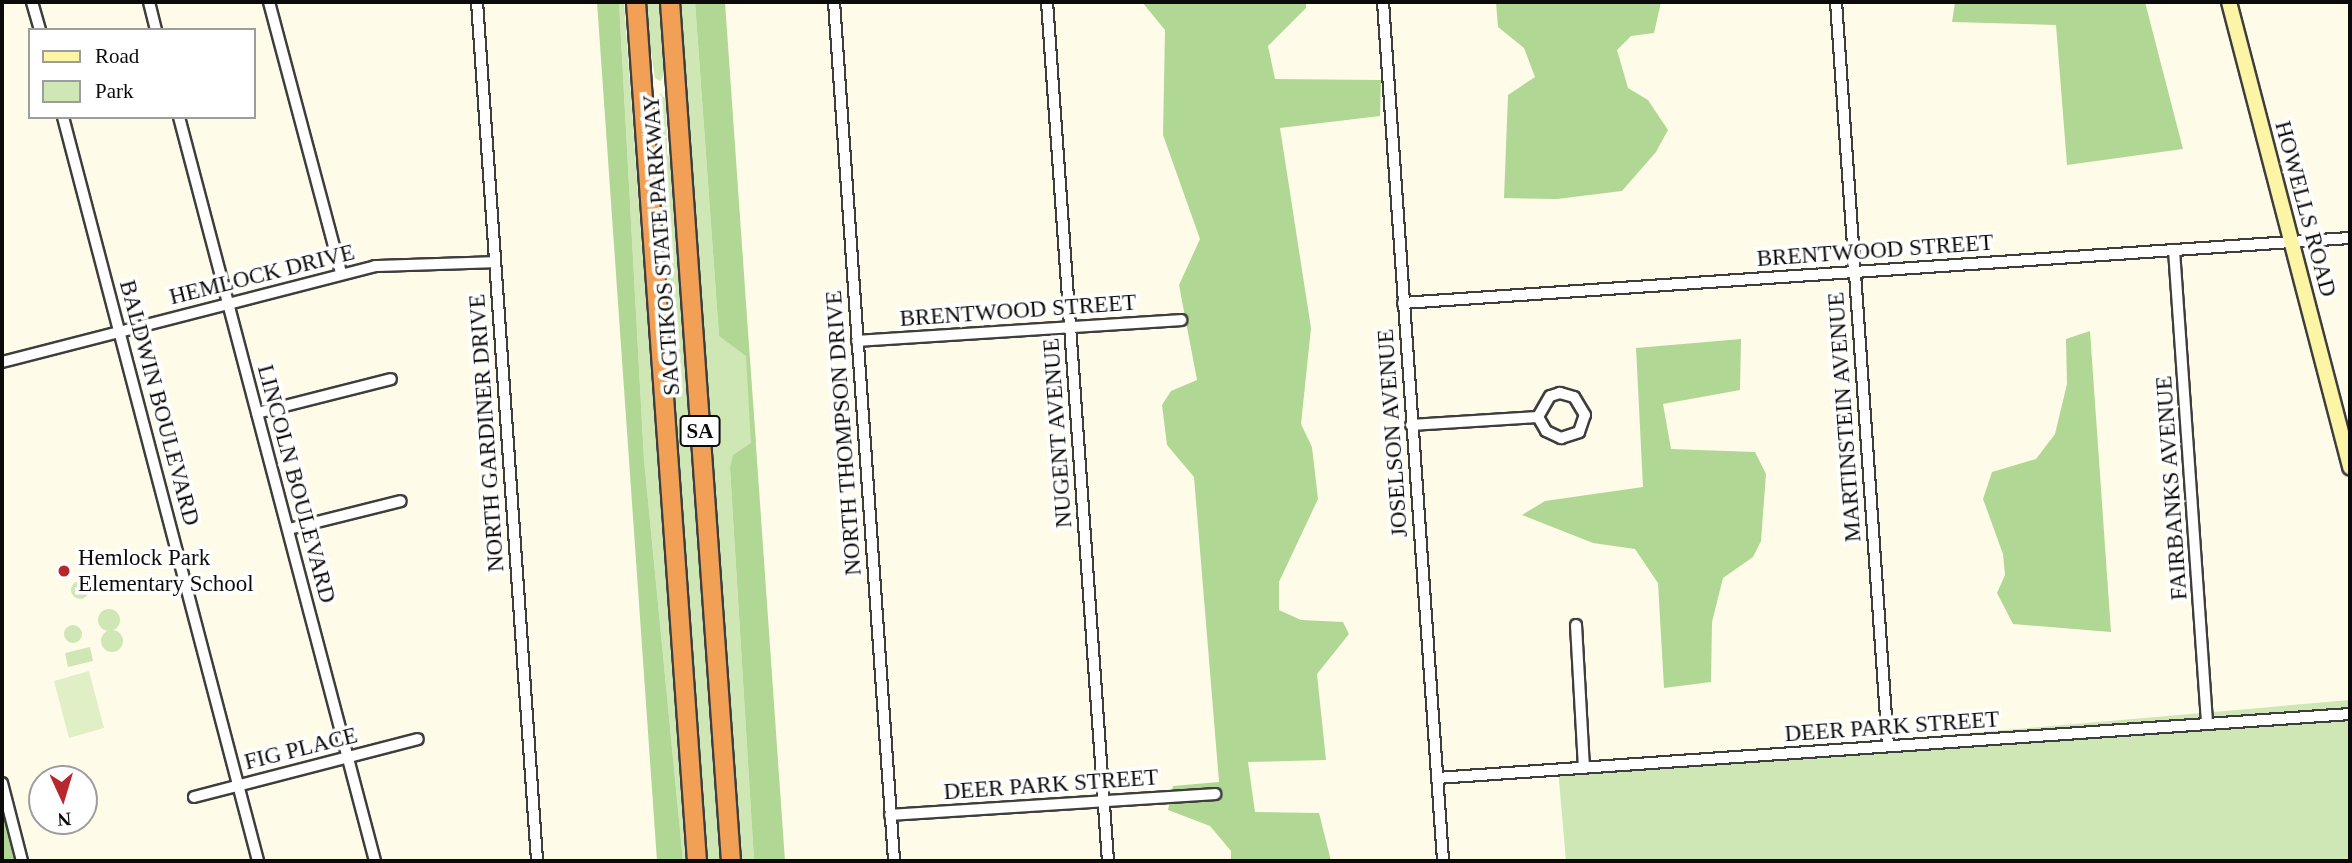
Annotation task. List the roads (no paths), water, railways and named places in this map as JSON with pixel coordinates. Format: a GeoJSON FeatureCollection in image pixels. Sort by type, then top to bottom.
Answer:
{"type":"FeatureCollection","features":[{"type":"Feature","properties":{"kind":"highway","name":"SAGTIKOS STATE PARKWAY"},"geometry":{"type":"LineString","coordinates":[[636,2],[697,861]]}},
{"type":"Feature","properties":{"kind":"highway","name":"SAGTIKOS STATE PARKWAY"},"geometry":{"type":"LineString","coordinates":[[670,2],[731,861]]}},
{"type":"Feature","properties":{"kind":"street"},"geometry":{"type":"LineString","coordinates":[[33,2],[40,28]]}},
{"type":"Feature","properties":{"kind":"street"},"geometry":{"type":"LineString","coordinates":[[149,2],[156,28]]}},
{"type":"Feature","properties":{"kind":"street"},"geometry":{"type":"LineString","coordinates":[[269,2],[341,273]]}},
{"type":"Feature","properties":{"kind":"street","name":"NORTH GARDINER DRIVE"},"geometry":{"type":"LineString","coordinates":[[477,2],[537,861]]}},
{"type":"Feature","properties":{"kind":"street","name":"NORTH THOMPSON DRIVE"},"geometry":{"type":"LineString","coordinates":[[834,2],[894,861]]}},
{"type":"Feature","properties":{"kind":"street","name":"NUGENT AVENUE"},"geometry":{"type":"LineString","coordinates":[[1047,2],[1108,861]]}},
{"type":"Feature","properties":{"kind":"street","name":"JOSELSON AVENUE"},"geometry":{"type":"LineString","coordinates":[[1382,2],[1443,861]]}},
{"type":"Feature","properties":{"kind":"street","name":"MARTINSTEIN AVENUE"},"geometry":{"type":"LineString","coordinates":[[1836,2],[1888,746]]}},
{"type":"Feature","properties":{"kind":"street","name":"HOWELLS ROAD"},"geometry":{"type":"LineString","coordinates":[[2229,2],[2350,468]]}},
{"type":"Feature","properties":{"kind":"street","name":"BALDWIN BOULEVARD"},"geometry":{"type":"LineString","coordinates":[[64,119],[258,861]]}},
{"type":"Feature","properties":{"kind":"street","name":"LINCOLN BOULEVARD"},"geometry":{"type":"LineString","coordinates":[[179,119],[375,861]]}},
{"type":"Feature","properties":{"kind":"street","name":"BRENTWOOD STREET"},"geometry":{"type":"LineString","coordinates":[[1403,303],[2350,238]]}},
{"type":"Feature","properties":{"kind":"street","name":"FAIRBANKS AVENUE"},"geometry":{"type":"LineString","coordinates":[[2175,250],[2207,723]]}},
{"type":"Feature","properties":{"kind":"street","name":"HEMLOCK DRIVE"},"geometry":{"type":"LineString","coordinates":[[2,362],[341,273],[375,267],[494,262]]}},
{"type":"Feature","properties":{"kind":"street","name":"BRENTWOOD STREET"},"geometry":{"type":"LineString","coordinates":[[857,341],[1181,320]]}},
{"type":"Feature","properties":{"kind":"street"},"geometry":{"type":"LineString","coordinates":[[257,413],[391,379]]}},
{"type":"Feature","properties":{"kind":"street"},"geometry":{"type":"LineString","coordinates":[[1560,393],[1574,397],[1585,415],[1579,432],[1561,438],[1546,431],[1538,417],[1550,397],[1560,393]]}},
{"type":"Feature","properties":{"kind":"street"},"geometry":{"type":"LineString","coordinates":[[1411,425],[1538,417]]}},
{"type":"Feature","properties":{"kind":"street"},"geometry":{"type":"LineString","coordinates":[[289,529],[401,501]]}},
{"type":"Feature","properties":{"kind":"street"},"geometry":{"type":"LineString","coordinates":[[1576,625],[1584,768]]}},
{"type":"Feature","properties":{"kind":"street","name":"DEER PARK STREET"},"geometry":{"type":"LineString","coordinates":[[1437,778],[2350,713]]}},
{"type":"Feature","properties":{"kind":"street","name":"FIG PLACE"},"geometry":{"type":"LineString","coordinates":[[194,797],[418,739]]}},
{"type":"Feature","properties":{"kind":"street"},"geometry":{"type":"LineString","coordinates":[[2,783],[22,861]]}},
{"type":"Feature","properties":{"kind":"street","name":"DEER PARK STREET"},"geometry":{"type":"LineString","coordinates":[[890,815],[1215,793]]}},
{"type":"Feature","properties":{"kind":"place","name":"Hemlock Park Elementary School"},"geometry":{"type":"Point","coordinates":[64,571]}}]}
